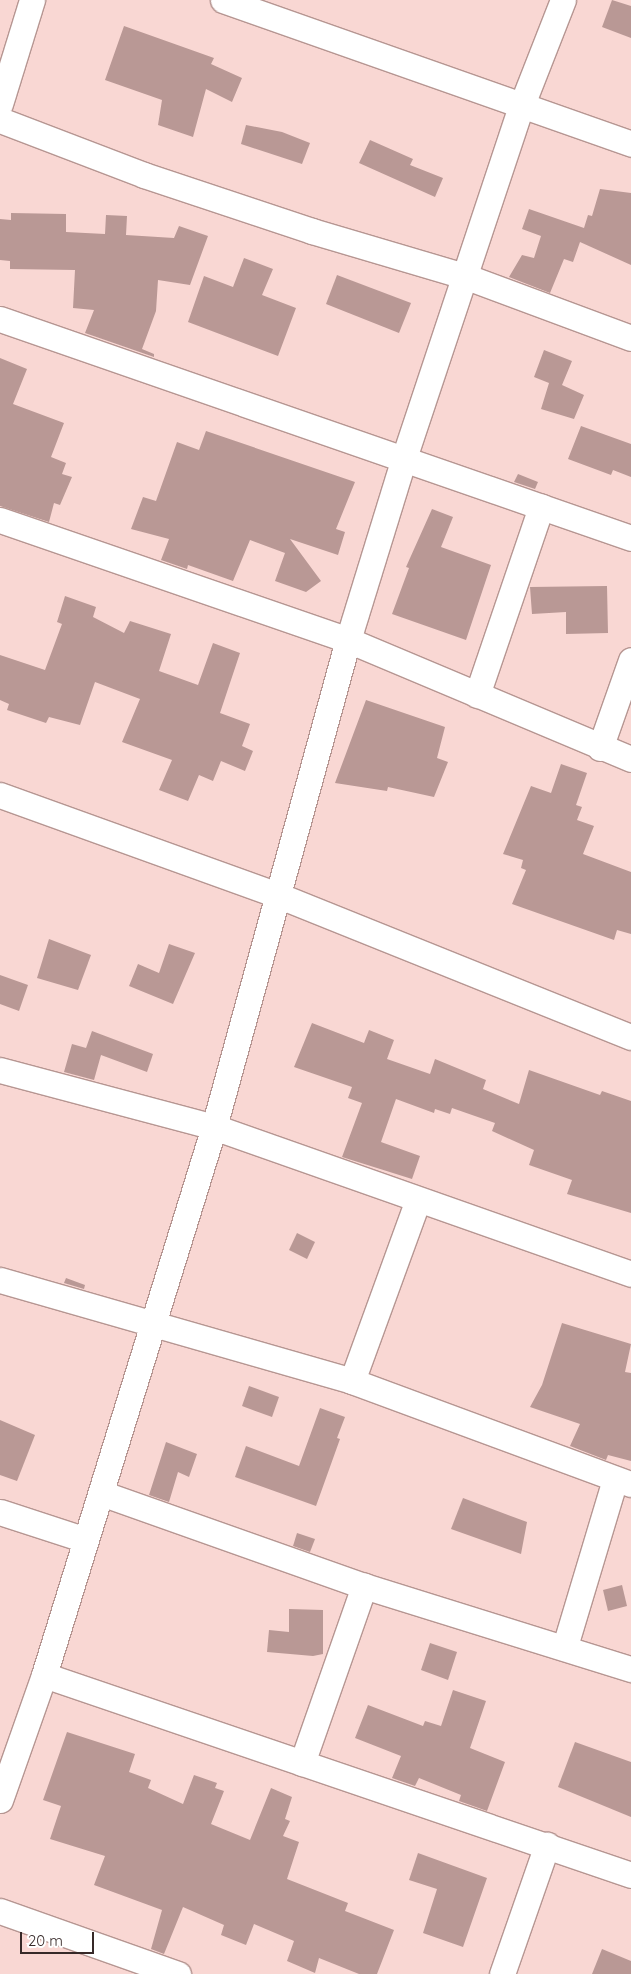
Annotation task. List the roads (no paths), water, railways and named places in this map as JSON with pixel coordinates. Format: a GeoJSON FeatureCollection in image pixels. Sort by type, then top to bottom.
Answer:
{"type":"FeatureCollection","features":[{"type":"Feature","properties":{"kind":"street"},"geometry":{"type":"LineString","coordinates":[[0,104],[32,0]]}},
{"type":"Feature","properties":{"kind":"street"},"geometry":{"type":"LineString","coordinates":[[223,0],[521,107],[631,144]]}},
{"type":"Feature","properties":{"kind":"street"},"geometry":{"type":"LineString","coordinates":[[0,1800],[44,1674],[155,1324],[214,1128],[280,896],[348,640],[404,458],[467,277],[521,107],[563,0]]}},
{"type":"Feature","properties":{"kind":"street"},"geometry":{"type":"LineString","coordinates":[[0,120],[162,181],[312,231],[467,277],[631,338]]}},
{"type":"Feature","properties":{"kind":"street"},"geometry":{"type":"LineString","coordinates":[[0,319],[631,538]]}},
{"type":"Feature","properties":{"kind":"street"},"geometry":{"type":"LineString","coordinates":[[477,695],[541,507]]}},
{"type":"Feature","properties":{"kind":"street"},"geometry":{"type":"LineString","coordinates":[[0,520],[348,640],[600,748],[631,759]]}},
{"type":"Feature","properties":{"kind":"street"},"geometry":{"type":"LineString","coordinates":[[600,748],[631,660]]}},
{"type":"Feature","properties":{"kind":"street"},"geometry":{"type":"LineString","coordinates":[[0,795],[280,896],[631,1037]]}},
{"type":"Feature","properties":{"kind":"street"},"geometry":{"type":"LineString","coordinates":[[0,1070],[214,1128],[631,1274]]}},
{"type":"Feature","properties":{"kind":"street"},"geometry":{"type":"LineString","coordinates":[[352,1382],[418,1200]]}},
{"type":"Feature","properties":{"kind":"street"},"geometry":{"type":"LineString","coordinates":[[0,1280],[352,1382],[623,1481],[565,1646]]}},
{"type":"Feature","properties":{"kind":"street"},"geometry":{"type":"LineString","coordinates":[[101,1493],[364,1586],[565,1646],[631,1669]]}},
{"type":"Feature","properties":{"kind":"street"},"geometry":{"type":"LineString","coordinates":[[0,1512],[86,1540]]}},
{"type":"Feature","properties":{"kind":"street"},"geometry":{"type":"LineString","coordinates":[[302,1763],[364,1586]]}},
{"type":"Feature","properties":{"kind":"street"},"geometry":{"type":"LineString","coordinates":[[44,1674],[631,1875]]}},
{"type":"Feature","properties":{"kind":"street"},"geometry":{"type":"LineString","coordinates":[[502,1974],[546,1845]]}},
{"type":"Feature","properties":{"kind":"street"},"geometry":{"type":"LineString","coordinates":[[0,1910],[178,1974]]}}]}
